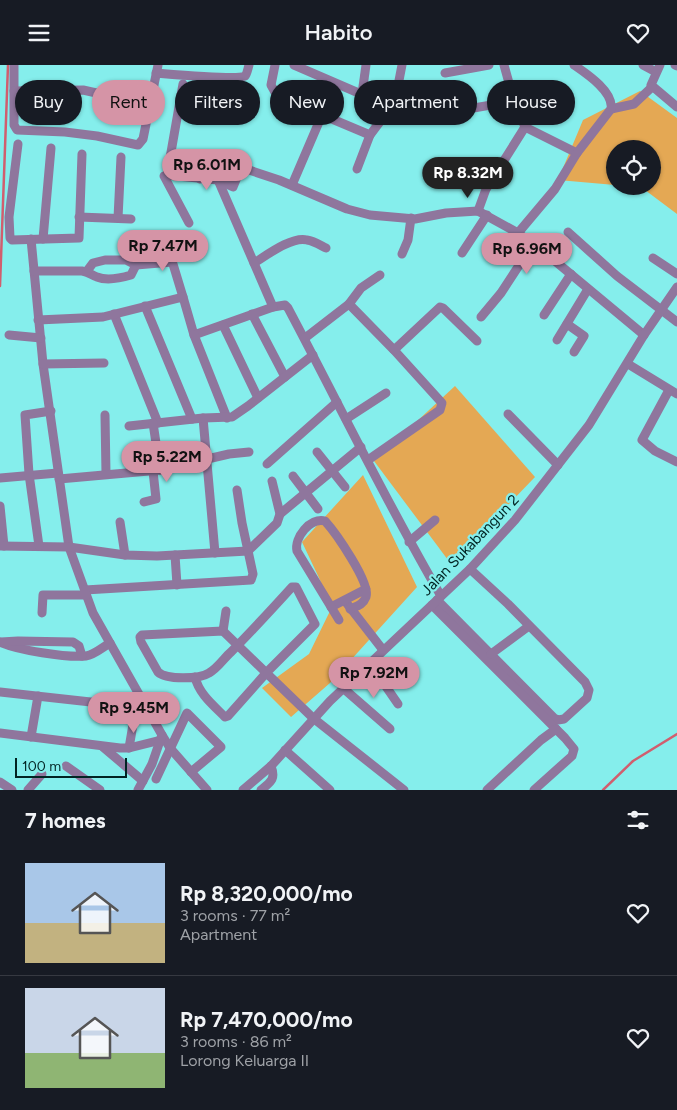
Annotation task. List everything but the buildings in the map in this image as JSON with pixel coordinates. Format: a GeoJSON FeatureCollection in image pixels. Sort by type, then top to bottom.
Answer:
{"type":"FeatureCollection","features":[{"type":"Feature","properties":{"kind":"street"},"geometry":{"type":"LineString","coordinates":[[14,65],[14,125],[17,130],[97,135],[138,145],[143,139],[146,125]]}},
{"type":"Feature","properties":{"kind":"street"},"geometry":{"type":"LineString","coordinates":[[155,80],[157,67],[228,77],[244,76],[249,65]]}},
{"type":"Feature","properties":{"kind":"street"},"geometry":{"type":"LineString","coordinates":[[271,80],[275,65]]}},
{"type":"Feature","properties":{"kind":"street"},"geometry":{"type":"LineString","coordinates":[[294,65],[354,91]]}},
{"type":"Feature","properties":{"kind":"street"},"geometry":{"type":"LineString","coordinates":[[364,80],[366,65]]}},
{"type":"Feature","properties":{"kind":"street"},"geometry":{"type":"LineString","coordinates":[[399,80],[402,65]]}},
{"type":"Feature","properties":{"kind":"street"},"geometry":{"type":"LineString","coordinates":[[446,73],[489,65]]}},
{"type":"Feature","properties":{"kind":"street"},"geometry":{"type":"LineString","coordinates":[[504,65],[508,80]]}},
{"type":"Feature","properties":{"kind":"street"},"geometry":{"type":"LineString","coordinates":[[518,233],[555,189],[577,153],[611,109],[612,103],[608,95],[590,76],[574,65]]}},
{"type":"Feature","properties":{"kind":"street"},"geometry":{"type":"LineString","coordinates":[[644,65],[658,69],[651,82],[652,87],[677,107]]}},
{"type":"Feature","properties":{"kind":"street"},"geometry":{"type":"LineString","coordinates":[[611,109],[634,104],[652,87]]}},
{"type":"Feature","properties":{"kind":"street"},"geometry":{"type":"LineString","coordinates":[[14,91],[83,90],[92,92]]}},
{"type":"Feature","properties":{"kind":"street"},"geometry":{"type":"LineString","coordinates":[[344,124],[370,135]]}},
{"type":"Feature","properties":{"kind":"street"},"geometry":{"type":"LineString","coordinates":[[175,125],[167,175],[165,177],[189,223]]}},
{"type":"Feature","properties":{"kind":"street"},"geometry":{"type":"LineString","coordinates":[[292,185],[318,125]]}},
{"type":"Feature","properties":{"kind":"street"},"geometry":{"type":"LineString","coordinates":[[357,169],[370,135],[378,125]]}},
{"type":"Feature","properties":{"kind":"street"},"geometry":{"type":"LineString","coordinates":[[478,211],[486,189],[524,127],[577,153]]}},
{"type":"Feature","properties":{"kind":"street"},"geometry":{"type":"LineString","coordinates":[[18,144],[5,217],[11,239],[78,239],[82,154]]}},
{"type":"Feature","properties":{"kind":"street"},"geometry":{"type":"LineString","coordinates":[[43,239],[51,148]]}},
{"type":"Feature","properties":{"kind":"street"},"geometry":{"type":"LineString","coordinates":[[200,179],[203,156]]}},
{"type":"Feature","properties":{"kind":"street"},"geometry":{"type":"LineString","coordinates":[[118,218],[121,157]]}},
{"type":"Feature","properties":{"kind":"street"},"geometry":{"type":"LineString","coordinates":[[167,175],[218,180],[233,187],[240,170],[243,168],[292,185],[347,209],[370,215],[411,218],[478,211],[518,233],[644,335]]}},
{"type":"Feature","properties":{"kind":"street"},"geometry":{"type":"LineString","coordinates":[[218,180],[273,307]]}},
{"type":"Feature","properties":{"kind":"street"},"geometry":{"type":"LineString","coordinates":[[462,253],[487,215]]}},
{"type":"Feature","properties":{"kind":"street"},"geometry":{"type":"LineString","coordinates":[[79,217],[131,219]]}},
{"type":"Feature","properties":{"kind":"street"},"geometry":{"type":"LineString","coordinates":[[402,254],[408,240],[411,218]]}},
{"type":"Feature","properties":{"kind":"street"},"geometry":{"type":"LineString","coordinates":[[568,231],[617,276],[677,323]]}},
{"type":"Feature","properties":{"kind":"street"},"geometry":{"type":"LineString","coordinates":[[31,239],[43,364],[69,547],[93,613],[162,738],[207,790]]}},
{"type":"Feature","properties":{"kind":"street"},"geometry":{"type":"LineString","coordinates":[[254,263],[285,245],[301,239],[326,248]]}},
{"type":"Feature","properties":{"kind":"street"},"geometry":{"type":"LineString","coordinates":[[166,241],[194,335],[227,418]]}},
{"type":"Feature","properties":{"kind":"street"},"geometry":{"type":"LineString","coordinates":[[481,317],[501,293],[533,245]]}},
{"type":"Feature","properties":{"kind":"street"},"geometry":{"type":"LineString","coordinates":[[653,258],[677,275]]}},
{"type":"Feature","properties":{"kind":"street"},"geometry":{"type":"LineString","coordinates":[[87,271],[93,263],[105,260],[126,260],[136,265],[172,261]]}},
{"type":"Feature","properties":{"kind":"street"},"geometry":{"type":"LineString","coordinates":[[34,271],[87,271],[98,277],[115,279],[131,275],[136,265]]}},
{"type":"Feature","properties":{"kind":"street"},"geometry":{"type":"LineString","coordinates":[[544,315],[570,274]]}},
{"type":"Feature","properties":{"kind":"street"},"geometry":{"type":"LineString","coordinates":[[305,338],[349,304],[361,288],[380,275]]}},
{"type":"Feature","properties":{"kind":"street","name":"Jalan Sukabangun 2"},"geometry":{"type":"LineString","coordinates":[[243,790],[271,766],[313,718],[343,688],[470,569],[515,520],[589,425],[644,335],[677,287]]}},
{"type":"Feature","properties":{"kind":"street"},"geometry":{"type":"LineString","coordinates":[[557,340],[588,289]]}},
{"type":"Feature","properties":{"kind":"street"},"geometry":{"type":"LineString","coordinates":[[38,320],[103,317],[183,297]]}},
{"type":"Feature","properties":{"kind":"street"},"geometry":{"type":"LineString","coordinates":[[349,304],[442,401],[440,410],[368,460]]}},
{"type":"Feature","properties":{"kind":"street"},"geometry":{"type":"LineString","coordinates":[[145,306],[192,419]]}},
{"type":"Feature","properties":{"kind":"street"},"geometry":{"type":"LineString","coordinates":[[194,335],[273,307],[287,307],[368,460],[437,600],[574,749],[572,756],[534,790]]}},
{"type":"Feature","properties":{"kind":"street"},"geometry":{"type":"LineString","coordinates":[[394,350],[440,307],[477,341]]}},
{"type":"Feature","properties":{"kind":"street"},"geometry":{"type":"LineString","coordinates":[[252,314],[285,377]]}},
{"type":"Feature","properties":{"kind":"street"},"geometry":{"type":"LineString","coordinates":[[114,315],[155,423],[156,499],[144,501]]}},
{"type":"Feature","properties":{"kind":"street"},"geometry":{"type":"LineString","coordinates":[[567,323],[584,336],[574,352]]}},
{"type":"Feature","properties":{"kind":"street"},"geometry":{"type":"LineString","coordinates":[[223,325],[258,398]]}},
{"type":"Feature","properties":{"kind":"street"},"geometry":{"type":"LineString","coordinates":[[9,335],[41,338]]}},
{"type":"Feature","properties":{"kind":"street"},"geometry":{"type":"LineString","coordinates":[[129,426],[203,418],[227,418],[238,414],[313,355]]}},
{"type":"Feature","properties":{"kind":"street"},"geometry":{"type":"LineString","coordinates":[[43,364],[104,363]]}},
{"type":"Feature","properties":{"kind":"street"},"geometry":{"type":"LineString","coordinates":[[628,364],[673,392],[642,440],[655,451],[677,462]]}},
{"type":"Feature","properties":{"kind":"street"},"geometry":{"type":"LineString","coordinates":[[346,419],[386,393]]}},
{"type":"Feature","properties":{"kind":"street"},"geometry":{"type":"LineString","coordinates":[[267,463],[337,402]]}},
{"type":"Feature","properties":{"kind":"street"},"geometry":{"type":"LineString","coordinates":[[39,546],[29,474],[25,415],[51,411]]}},
{"type":"Feature","properties":{"kind":"street"},"geometry":{"type":"LineString","coordinates":[[508,414],[558,465]]}},
{"type":"Feature","properties":{"kind":"street"},"geometry":{"type":"LineString","coordinates":[[105,415],[106,474]]}},
{"type":"Feature","properties":{"kind":"street"},"geometry":{"type":"LineString","coordinates":[[203,418],[215,553]]}},
{"type":"Feature","properties":{"kind":"street"},"geometry":{"type":"LineString","coordinates":[[0,506],[2,546],[69,547],[125,555],[175,555],[248,551],[277,523],[280,514],[361,447]]}},
{"type":"Feature","properties":{"kind":"street"},"geometry":{"type":"LineString","coordinates":[[0,478],[29,474],[59,476],[157,471],[229,454],[249,452]]}},
{"type":"Feature","properties":{"kind":"street"},"geometry":{"type":"LineString","coordinates":[[317,452],[345,487]]}},
{"type":"Feature","properties":{"kind":"street"},"geometry":{"type":"LineString","coordinates":[[293,476],[318,509]]}},
{"type":"Feature","properties":{"kind":"street"},"geometry":{"type":"LineString","coordinates":[[272,481],[280,514]]}},
{"type":"Feature","properties":{"kind":"street"},"geometry":{"type":"LineString","coordinates":[[42,613],[43,595],[251,580],[253,573],[237,490]]}},
{"type":"Feature","properties":{"kind":"street"},"geometry":{"type":"LineString","coordinates":[[331,607],[362,604],[366,599],[366,589],[342,543],[324,521],[315,521],[299,536],[296,547],[302,561],[339,620]]}},
{"type":"Feature","properties":{"kind":"street"},"geometry":{"type":"LineString","coordinates":[[409,541],[435,521]]}},
{"type":"Feature","properties":{"kind":"street"},"geometry":{"type":"LineString","coordinates":[[120,522],[125,555]]}},
{"type":"Feature","properties":{"kind":"street"},"geometry":{"type":"LineString","coordinates":[[175,555],[177,585]]}},
{"type":"Feature","properties":{"kind":"street"},"geometry":{"type":"LineString","coordinates":[[437,600],[558,720],[564,719],[587,698],[589,690],[585,682],[470,569]]}},
{"type":"Feature","properties":{"kind":"street"},"geometry":{"type":"LineString","coordinates":[[195,677],[199,689],[227,717],[268,672],[315,624],[296,587],[292,587],[238,645],[209,674],[195,677],[171,678],[162,675],[158,672],[140,642],[140,636],[142,635],[223,631],[238,645],[268,672],[313,718],[404,790]]}},
{"type":"Feature","properties":{"kind":"street"},"geometry":{"type":"LineString","coordinates":[[348,605],[383,650]]}},
{"type":"Feature","properties":{"kind":"street"},"geometry":{"type":"LineString","coordinates":[[223,631],[226,611]]}},
{"type":"Feature","properties":{"kind":"street"},"geometry":{"type":"LineString","coordinates":[[491,654],[529,627]]}},
{"type":"Feature","properties":{"kind":"street"},"geometry":{"type":"LineString","coordinates":[[0,642],[14,648],[74,656],[93,653],[110,643]]}},
{"type":"Feature","properties":{"kind":"street"},"geometry":{"type":"LineString","coordinates":[[0,642],[74,642],[79,646],[82,656]]}},
{"type":"Feature","properties":{"kind":"street"},"geometry":{"type":"LineString","coordinates":[[370,663],[398,704]]}},
{"type":"Feature","properties":{"kind":"street"},"geometry":{"type":"LineString","coordinates":[[343,688],[390,729]]}},
{"type":"Feature","properties":{"kind":"street"},"geometry":{"type":"LineString","coordinates":[[0,692],[136,707],[129,748]]}},
{"type":"Feature","properties":{"kind":"street"},"geometry":{"type":"LineString","coordinates":[[31,737],[38,697]]}},
{"type":"Feature","properties":{"kind":"street"},"geometry":{"type":"LineString","coordinates":[[156,779],[188,713],[221,747],[192,772]]}},
{"type":"Feature","properties":{"kind":"street"},"geometry":{"type":"LineString","coordinates":[[487,790],[498,787],[541,741],[556,729]]}},
{"type":"Feature","properties":{"kind":"street"},"geometry":{"type":"LineString","coordinates":[[0,733],[103,747],[129,748],[162,738]]}},
{"type":"Feature","properties":{"kind":"street"},"geometry":{"type":"LineString","coordinates":[[138,790],[152,764],[162,738]]}},
{"type":"Feature","properties":{"kind":"street"},"geometry":{"type":"LineString","coordinates":[[103,747],[143,781]]}},
{"type":"Feature","properties":{"kind":"street"},"geometry":{"type":"LineString","coordinates":[[285,750],[327,789]]}},
{"type":"Feature","properties":{"kind":"street"},"geometry":{"type":"LineString","coordinates":[[66,766],[100,790]]}},
{"type":"Feature","properties":{"kind":"street"},"geometry":{"type":"LineString","coordinates":[[255,780],[262,789],[273,778],[274,774],[271,766]]}},
{"type":"Feature","properties":{"kind":"street"},"geometry":{"type":"LineString","coordinates":[[28,790],[42,774]]}},
{"type":"Feature","properties":{"kind":"street"},"geometry":{"type":"LineString","coordinates":[[0,782],[12,790]]}},
{"type":"Feature","properties":{"kind":"shaded area"},"geometry":{"type":"Polygon","coordinates":[[[640,91],[677,118],[677,214],[652,195],[661,195],[661,140],[606,140],[606,184],[558,180],[583,120],[640,91]]]}},
{"type":"Feature","properties":{"kind":"shaded area"},"geometry":{"type":"Polygon","coordinates":[[[455,386],[535,477],[451,564],[374,461],[455,386]]]}},
{"type":"Feature","properties":{"kind":"shaded area"},"geometry":{"type":"Polygon","coordinates":[[[363,475],[417,587],[330,683],[291,717],[262,688],[309,654],[330,611],[320,580],[302,542],[363,475]]]}},
{"type":"Feature","properties":{"kind":"waterway"},"geometry":{"type":"LineString","coordinates":[[0,286],[8,65]]}},
{"type":"Feature","properties":{"kind":"waterway"},"geometry":{"type":"LineString","coordinates":[[603,790],[633,761],[677,734]]}}]}
